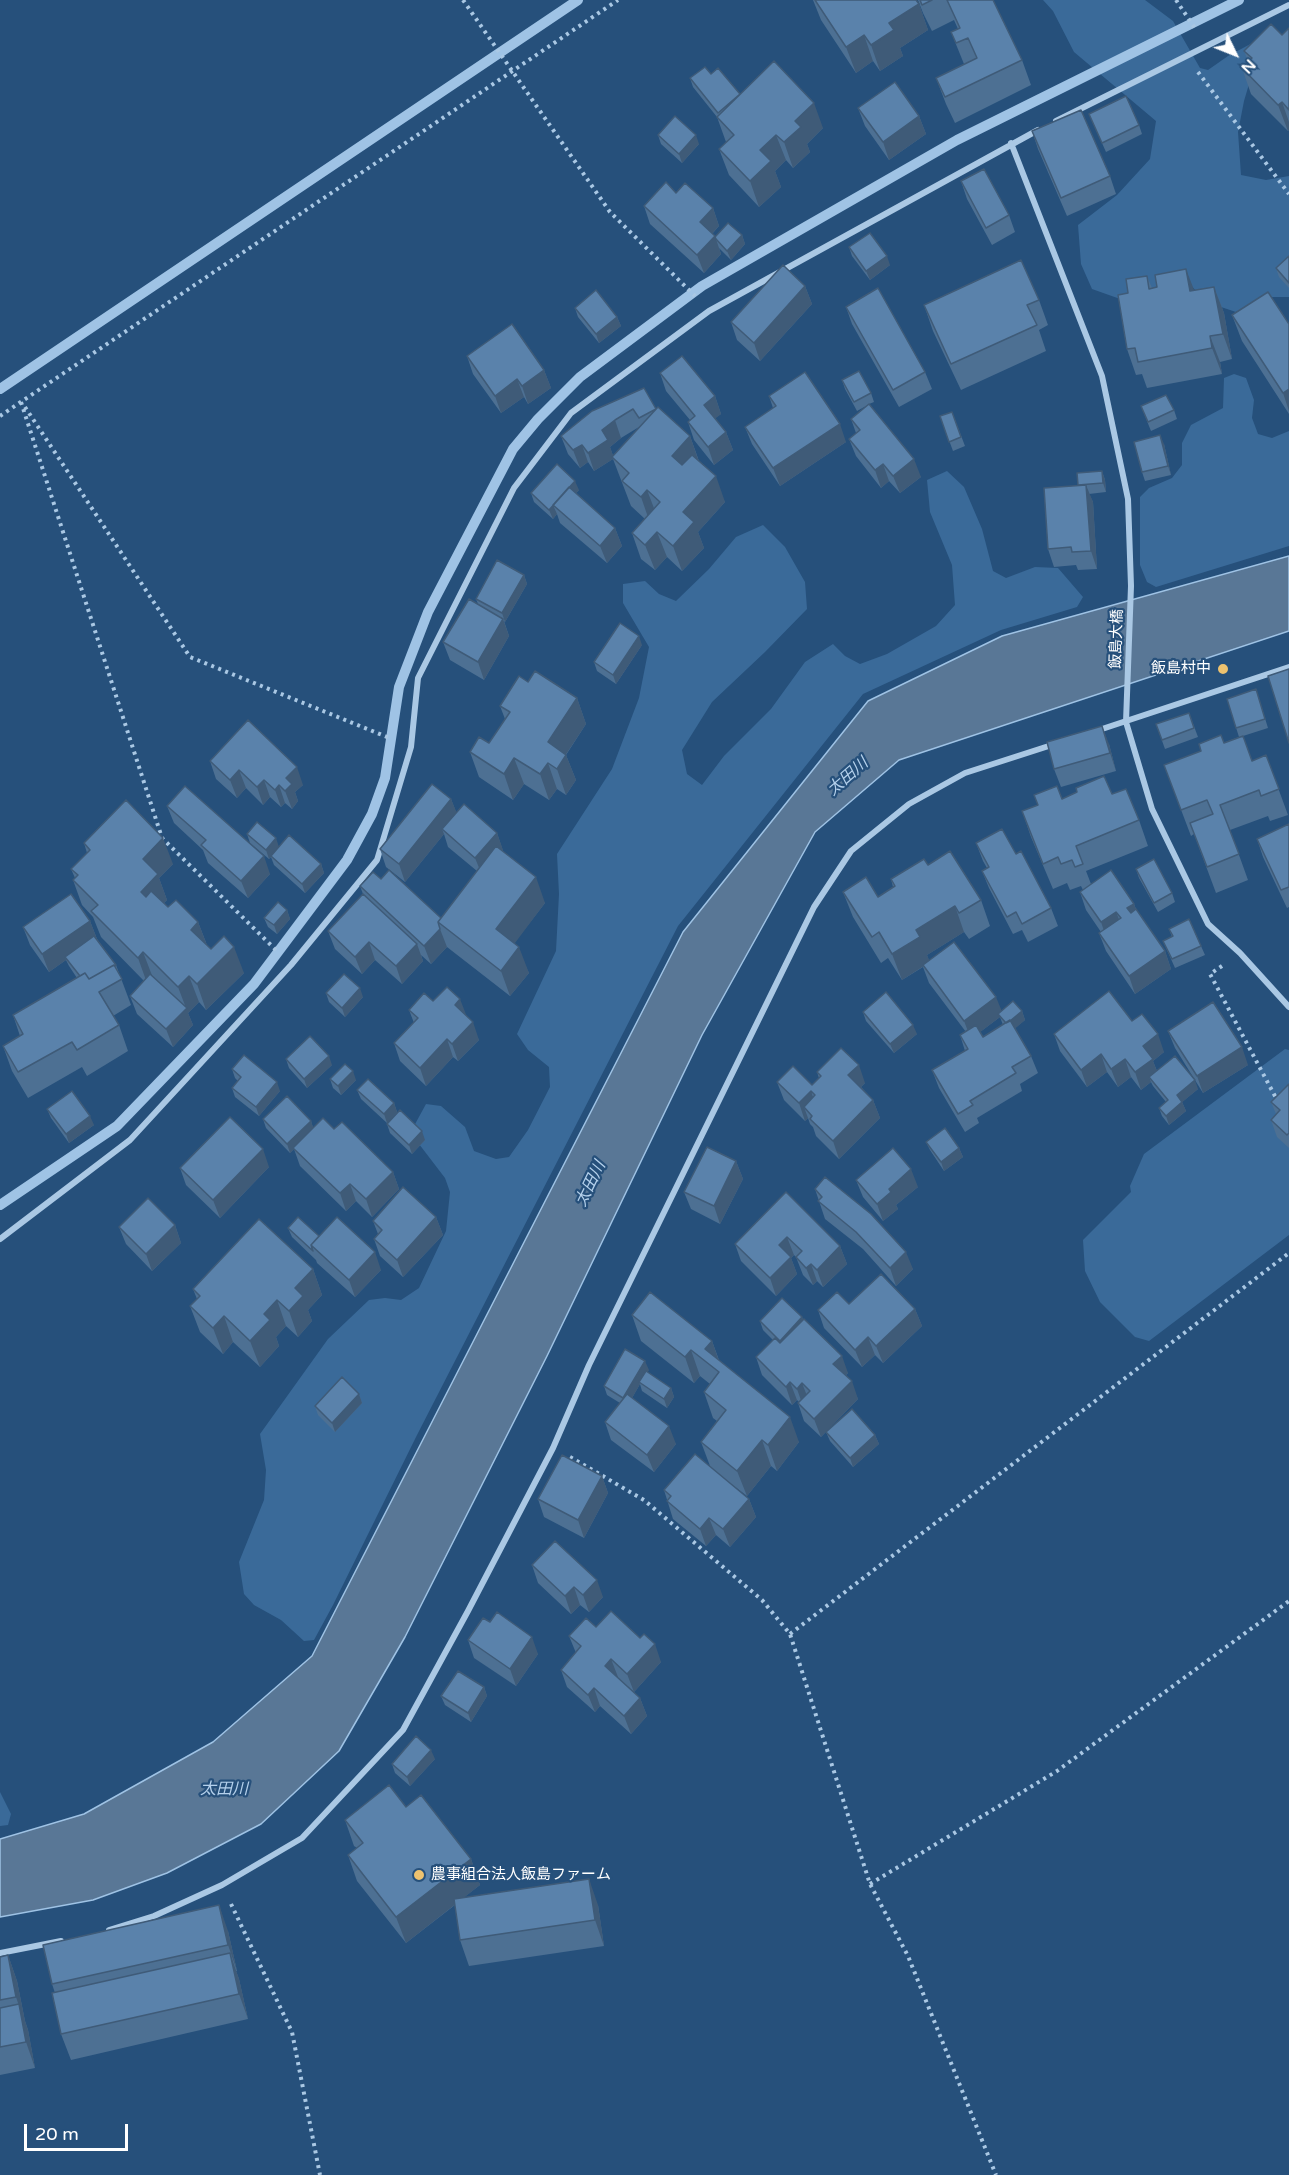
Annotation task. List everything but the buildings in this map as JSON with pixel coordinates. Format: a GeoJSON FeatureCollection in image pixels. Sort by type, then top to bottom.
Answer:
{"type":"FeatureCollection","features":[{"type":"Feature","properties":{"kind":"street"},"geometry":{"type":"LineString","coordinates":[[1052,123],[1289,6]]}},
{"type":"Feature","properties":{"kind":"street"},"geometry":{"type":"LineString","coordinates":[[0,1239],[130,1140],[291,965],[376,860],[411,747],[418,678],[514,488],[571,413],[709,311],[1042,128]]}},
{"type":"Feature","properties":{"kind":"street","name":"飯島大橋"},"geometry":{"type":"LineString","coordinates":[[1011,143],[1102,376],[1128,500],[1131,586],[1126,722]]}},
{"type":"Feature","properties":{"kind":"street"},"geometry":{"type":"LineString","coordinates":[[1094,732],[1289,668]]}},
{"type":"Feature","properties":{"kind":"street"},"geometry":{"type":"LineString","coordinates":[[1126,722],[1152,809],[1208,924],[1240,953],[1289,1006]]}},
{"type":"Feature","properties":{"kind":"street"},"geometry":{"type":"LineString","coordinates":[[102,1933],[154,1916],[222,1884],[302,1838],[403,1730],[553,1448],[589,1365],[814,907],[851,851],[909,804],[965,773],[1062,742]]}},
{"type":"Feature","properties":{"kind":"street"},"geometry":{"type":"LineString","coordinates":[[0,1953],[68,1939]]}},
{"type":"Feature","properties":{"kind":"path"},"geometry":{"type":"LineString","coordinates":[[464,0],[610,212],[709,311]]}},
{"type":"Feature","properties":{"kind":"path"},"geometry":{"type":"LineString","coordinates":[[0,416],[618,0]]}},
{"type":"Feature","properties":{"kind":"path"},"geometry":{"type":"LineString","coordinates":[[1176,0],[1207,47]]}},
{"type":"Feature","properties":{"kind":"path"},"geometry":{"type":"LineString","coordinates":[[1186,57],[1289,194]]}},
{"type":"Feature","properties":{"kind":"path"},"geometry":{"type":"LineString","coordinates":[[21,402],[190,657],[411,747]]}},
{"type":"Feature","properties":{"kind":"path"},"geometry":{"type":"LineString","coordinates":[[21,402],[162,838],[291,965]]}},
{"type":"Feature","properties":{"kind":"path"},"geometry":{"type":"LineString","coordinates":[[1240,953],[1210,974],[1276,1098]]}},
{"type":"Feature","properties":{"kind":"path"},"geometry":{"type":"LineString","coordinates":[[790,1634],[1289,1253]]}},
{"type":"Feature","properties":{"kind":"path"},"geometry":{"type":"LineString","coordinates":[[553,1448],[644,1500],[762,1600],[790,1634],[870,1884],[908,1956],[996,2175]]}},
{"type":"Feature","properties":{"kind":"path"},"geometry":{"type":"LineString","coordinates":[[870,1884],[1057,1771],[1289,1601]]}},
{"type":"Feature","properties":{"kind":"path"},"geometry":{"type":"LineString","coordinates":[[222,1884],[292,2032],[320,2175]]}},
{"type":"Feature","properties":{"kind":"shaded area"},"geometry":{"type":"Polygon","coordinates":[[[1043,0],[1145,0],[1173,21],[1200,68],[1208,70],[1228,56],[1271,33],[1252,74],[1238,132],[1241,175],[1266,180],[1289,176],[1289,297],[1266,297],[1236,312],[1206,302],[1187,281],[1123,300],[1092,289],[1081,264],[1078,225],[1117,195],[1150,159],[1156,121],[1074,52],[1053,11],[1043,0]]]}},
{"type":"Feature","properties":{"kind":"shaded area"},"geometry":{"type":"Polygon","coordinates":[[[1234,374],[1246,378],[1254,400],[1252,418],[1258,434],[1272,438],[1289,431],[1289,546],[1156,587],[1147,582],[1140,565],[1140,497],[1149,488],[1172,478],[1182,465],[1182,443],[1191,425],[1223,408],[1224,378],[1234,374]]]}},
{"type":"Feature","properties":{"kind":"shaded area"},"geometry":{"type":"Polygon","coordinates":[[[947,471],[964,487],[982,529],[993,571],[1006,578],[1035,567],[1058,568],[1083,597],[1077,607],[1001,630],[863,694],[678,926],[417,1435],[333,1605],[314,1640],[304,1641],[281,1620],[254,1605],[244,1594],[239,1562],[264,1500],[266,1470],[260,1434],[328,1339],[369,1300],[385,1298],[401,1300],[419,1288],[446,1231],[450,1192],[445,1178],[419,1144],[414,1126],[426,1104],[441,1106],[465,1127],[474,1151],[496,1159],[509,1157],[528,1130],[550,1087],[549,1067],[528,1050],[517,1034],[556,951],[559,894],[557,854],[612,769],[639,698],[649,647],[623,603],[623,584],[645,581],[659,594],[676,601],[709,569],[736,537],[763,525],[785,547],[805,582],[807,609],[712,702],[682,750],[687,774],[702,785],[724,756],[771,709],[805,662],[833,644],[845,656],[860,664],[887,654],[936,626],[955,605],[952,565],[930,512],[927,480],[947,471]]]}},
{"type":"Feature","properties":{"kind":"shaded area"},"geometry":{"type":"Polygon","coordinates":[[[1285,1049],[1289,1050],[1289,1235],[1149,1341],[1135,1337],[1100,1302],[1085,1271],[1083,1240],[1131,1192],[1130,1186],[1144,1154],[1285,1049]]]}},
{"type":"Feature","properties":{"kind":"shaded area"},"geometry":{"type":"Polygon","coordinates":[[[0,1792],[11,1814],[8,1825],[0,1826],[0,1792]]]}},
{"type":"Feature","properties":{"kind":"water","name":"太田川"},"geometry":{"type":"Polygon","coordinates":[[[1289,556],[1289,631],[899,760],[815,832],[702,1035],[547,1356],[405,1637],[339,1751],[261,1824],[167,1873],[93,1900],[0,1917],[0,1839],[84,1814],[213,1742],[312,1656],[683,932],[868,701],[1002,636],[1289,556]]]}},
{"type":"Feature","properties":{"kind":"waterway"},"geometry":{"type":"LineString","coordinates":[[0,389],[578,0]]}},
{"type":"Feature","properties":{"kind":"waterway"},"geometry":{"type":"LineString","coordinates":[[0,1205],[117,1126],[254,984],[347,860],[372,814],[385,778],[399,687],[428,612],[513,449],[538,419],[580,377],[702,286],[957,140],[1239,0]]}},
{"type":"Feature","properties":{"kind":"place","name":"飯島村中"},"geometry":{"type":"Point","coordinates":[1223,669]}},
{"type":"Feature","properties":{"kind":"place","name":"農事組合法人飯島ファーム"},"geometry":{"type":"Point","coordinates":[419,1875]}}]}
